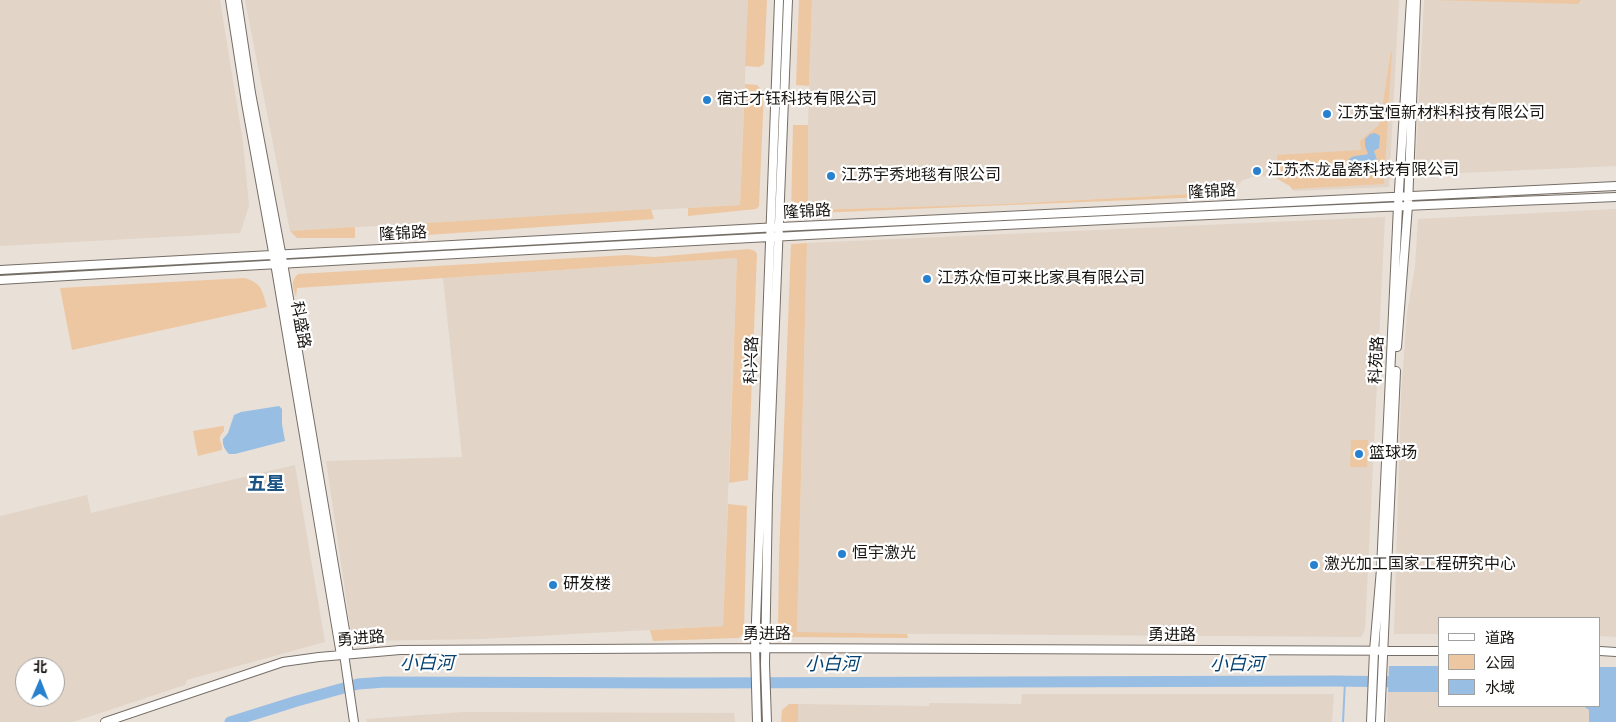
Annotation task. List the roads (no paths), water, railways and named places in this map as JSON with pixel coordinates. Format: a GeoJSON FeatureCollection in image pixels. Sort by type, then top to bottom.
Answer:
{"type":"FeatureCollection","features":[{"type":"Feature","properties":{"kind":"main road","name":"科盛路"},"geometry":{"type":"LineString","coordinates":[[230,0],[248,112],[278,259]]}},
{"type":"Feature","properties":{"kind":"main road","name":"科盛路"},"geometry":{"type":"LineString","coordinates":[[238,0],[251,93],[345,654],[354,722]]}},
{"type":"Feature","properties":{"kind":"main road","name":"科兴路"},"geometry":{"type":"LineString","coordinates":[[775,227],[779,0]]}},
{"type":"Feature","properties":{"kind":"main road","name":"科兴路"},"geometry":{"type":"LineString","coordinates":[[757,722],[755,648],[774,237],[788,0]]}},
{"type":"Feature","properties":{"kind":"main road","name":"科苑路"},"geometry":{"type":"LineString","coordinates":[[1371,722],[1373,661],[1381,569],[1398,196],[1410,0]]}},
{"type":"Feature","properties":{"kind":"main road","name":"科苑路"},"geometry":{"type":"LineString","coordinates":[[1380,722],[1397,348],[1408,205],[1416,0]]}},
{"type":"Feature","properties":{"kind":"main road","name":"隆锦路"},"geometry":{"type":"LineString","coordinates":[[0,280],[278,259],[775,227],[1616,186]]}},
{"type":"Feature","properties":{"kind":"main road","name":"隆锦路"},"geometry":{"type":"LineString","coordinates":[[0,270],[774,237],[1408,205],[1616,197]]}},
{"type":"Feature","properties":{"kind":"main road","name":"科兴路"},"geometry":{"type":"LineString","coordinates":[[767,722],[765,648],[774,237]]}},
{"type":"Feature","properties":{"kind":"main road","name":"勇进路"},"geometry":{"type":"LineString","coordinates":[[105,722],[283,662],[345,654],[400,650],[765,648],[1438,651]]}},
{"type":"Feature","properties":{"kind":"main road"},"geometry":{"type":"LineString","coordinates":[[1601,652],[1616,652]]}},
{"type":"Feature","properties":{"kind":"water"},"geometry":{"type":"Polygon","coordinates":[[[1375,133],[1380,136],[1379,148],[1374,151],[1377,160],[1375,171],[1366,177],[1352,178],[1348,167],[1349,159],[1354,156],[1368,154],[1365,139],[1370,134],[1375,133]]]}},
{"type":"Feature","properties":{"kind":"water"},"geometry":{"type":"Polygon","coordinates":[[[279,406],[282,409],[285,441],[229,454],[223,445],[223,439],[228,433],[234,415],[241,412],[279,406]]]}},
{"type":"Feature","properties":{"kind":"water"},"geometry":{"type":"Polygon","coordinates":[[[1389,666],[1438,666],[1438,692],[1388,692],[1389,666]]]}},
{"type":"Feature","properties":{"kind":"water"},"geometry":{"type":"Polygon","coordinates":[[[1601,667],[1616,667],[1616,722],[1589,722],[1589,710],[1584,707],[1601,707],[1601,667]]]}},
{"type":"Feature","properties":{"kind":"waterway"},"geometry":{"type":"LineString","coordinates":[[1343,722],[1345,681]]}},
{"type":"Feature","properties":{"kind":"waterway","name":"小白河"},"geometry":{"type":"LineString","coordinates":[[230,722],[358,684],[385,682],[1403,682]]}},
{"type":"Feature","properties":{"kind":"place","name":"宿迁才钰科技有限公司"},"geometry":{"type":"Point","coordinates":[707,100]}},
{"type":"Feature","properties":{"kind":"place","name":"江苏宝恒新材料科技有限公司"},"geometry":{"type":"Point","coordinates":[1327,114]}},
{"type":"Feature","properties":{"kind":"place","name":"江苏杰龙晶瓷科技有限公司"},"geometry":{"type":"Point","coordinates":[1257,171]}},
{"type":"Feature","properties":{"kind":"place","name":"江苏宇秀地毯有限公司"},"geometry":{"type":"Point","coordinates":[831,176]}},
{"type":"Feature","properties":{"kind":"place","name":"江苏众恒可来比家具有限公司"},"geometry":{"type":"Point","coordinates":[927,279]}},
{"type":"Feature","properties":{"kind":"place","name":"篮球场"},"geometry":{"type":"Point","coordinates":[1359,454]}},
{"type":"Feature","properties":{"kind":"place","name":"恒宇激光"},"geometry":{"type":"Point","coordinates":[842,554]}},
{"type":"Feature","properties":{"kind":"place","name":"激光加工国家工程研究中心"},"geometry":{"type":"Point","coordinates":[1314,565]}},
{"type":"Feature","properties":{"kind":"place","name":"研发楼"},"geometry":{"type":"Point","coordinates":[553,585]}},
{"type":"Feature","properties":{"kind":"district","name":"五星"},"geometry":{"type":"Point","coordinates":[266,485]}}]}
